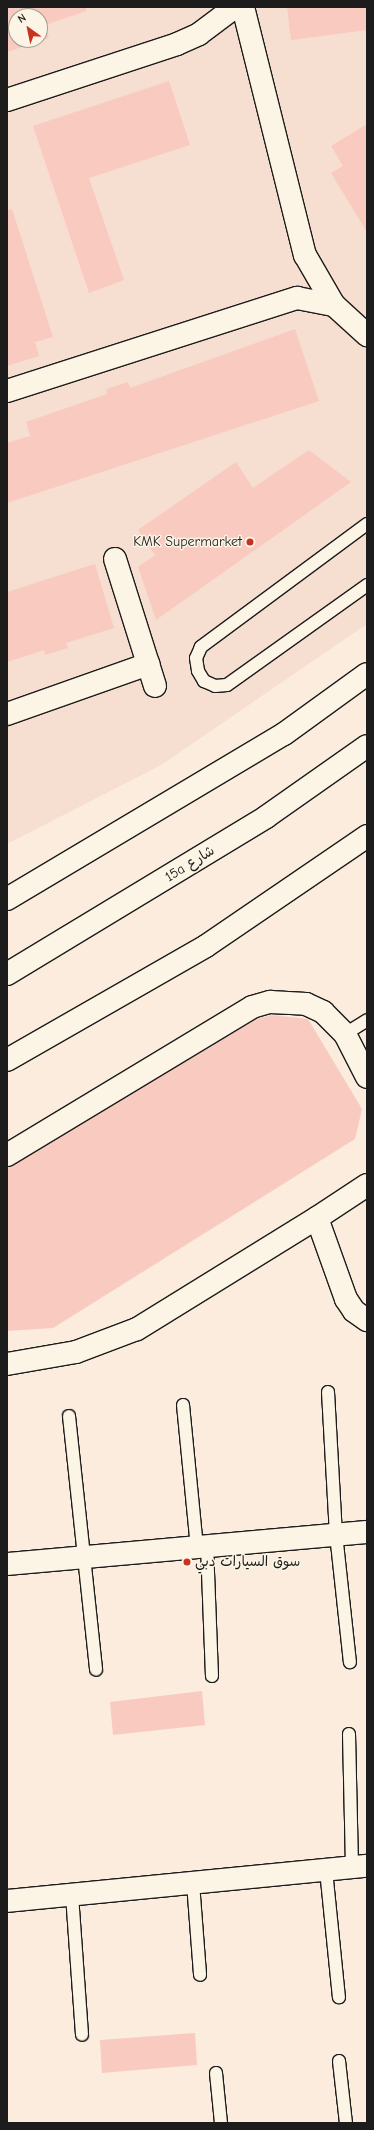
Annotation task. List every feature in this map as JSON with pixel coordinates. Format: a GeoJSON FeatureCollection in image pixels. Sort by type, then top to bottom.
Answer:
{"type":"FeatureCollection","features":[{"type":"Feature","properties":{"kind":"street"},"geometry":{"type":"LineString","coordinates":[[7,100],[177,44],[199,34],[235,7]]}},
{"type":"Feature","properties":{"kind":"street"},"geometry":{"type":"LineString","coordinates":[[243,7],[305,255],[334,305],[367,335]]}},
{"type":"Feature","properties":{"kind":"street"},"geometry":{"type":"LineString","coordinates":[[7,391],[297,298],[334,305]]}},
{"type":"Feature","properties":{"kind":"street"},"geometry":{"type":"LineString","coordinates":[[115,559],[155,686]]}},
{"type":"Feature","properties":{"kind":"street"},"geometry":{"type":"LineString","coordinates":[[7,714],[148,664]]}},
{"type":"Feature","properties":{"kind":"street"},"geometry":{"type":"LineString","coordinates":[[7,900],[284,734],[367,674]]}},
{"type":"Feature","properties":{"kind":"street","name":"15a شارع"},"geometry":{"type":"LineString","coordinates":[[7,974],[266,817],[367,746]]}},
{"type":"Feature","properties":{"kind":"street"},"geometry":{"type":"LineString","coordinates":[[7,1060],[206,946],[367,836]]}},
{"type":"Feature","properties":{"kind":"street"},"geometry":{"type":"LineString","coordinates":[[7,1155],[252,1007],[276,1001],[306,1004],[323,1012],[346,1034],[367,1077]]}},
{"type":"Feature","properties":{"kind":"street"},"geometry":{"type":"LineString","coordinates":[[7,1364],[76,1352],[137,1329],[317,1218],[367,1185]]}},
{"type":"Feature","properties":{"kind":"street"},"geometry":{"type":"LineString","coordinates":[[317,1218],[346,1299],[354,1311],[367,1320]]}},
{"type":"Feature","properties":{"kind":"street"},"geometry":{"type":"LineString","coordinates":[[7,1564],[367,1532]]}},
{"type":"Feature","properties":{"kind":"street"},"geometry":{"type":"LineString","coordinates":[[7,1901],[359,1867]]}},
{"type":"Feature","properties":{"kind":"lane"},"geometry":{"type":"LineString","coordinates":[[367,524],[201,647],[196,658],[198,670],[204,681],[215,686],[227,685],[367,585]]}},
{"type":"Feature","properties":{"kind":"lane"},"geometry":{"type":"LineString","coordinates":[[346,1034],[367,1020]]}},
{"type":"Feature","properties":{"kind":"lane"},"geometry":{"type":"LineString","coordinates":[[328,1392],[336,1534],[350,1662]]}},
{"type":"Feature","properties":{"kind":"lane"},"geometry":{"type":"LineString","coordinates":[[183,1405],[202,1547],[212,1676]]}},
{"type":"Feature","properties":{"kind":"lane"},"geometry":{"type":"LineString","coordinates":[[69,1416],[96,1670]]}},
{"type":"Feature","properties":{"kind":"lane"},"geometry":{"type":"LineString","coordinates":[[349,1734],[359,1867]]}},
{"type":"Feature","properties":{"kind":"lane"},"geometry":{"type":"LineString","coordinates":[[326,1870],[339,1996]]}},
{"type":"Feature","properties":{"kind":"lane"},"geometry":{"type":"LineString","coordinates":[[193,1883],[200,1975]]}},
{"type":"Feature","properties":{"kind":"lane"},"geometry":{"type":"LineString","coordinates":[[72,1895],[82,2035]]}},
{"type":"Feature","properties":{"kind":"lane"},"geometry":{"type":"LineString","coordinates":[[339,2061],[346,2123]]}},
{"type":"Feature","properties":{"kind":"lane"},"geometry":{"type":"LineString","coordinates":[[216,2073],[221,2123]]}},
{"type":"Feature","properties":{"kind":"shaded area"},"geometry":{"type":"Polygon","coordinates":[[[7,7],[367,7],[367,624],[161,765],[7,844],[7,7]]]}},
{"type":"Feature","properties":{"kind":"building"},"geometry":{"type":"Polygon","coordinates":[[[7,7],[86,7],[86,11],[48,24],[48,8],[8,8],[8,48],[19,48],[7,52],[7,7]]]}},
{"type":"Feature","properties":{"kind":"building"},"geometry":{"type":"Polygon","coordinates":[[[287,7],[367,7],[367,30],[291,40],[287,7]]]}},
{"type":"Feature","properties":{"kind":"building"},"geometry":{"type":"Polygon","coordinates":[[[169,81],[190,145],[89,178],[124,280],[89,293],[33,126],[169,81]]]}},
{"type":"Feature","properties":{"kind":"building"},"geometry":{"type":"Polygon","coordinates":[[[367,124],[367,232],[331,173],[343,166],[331,146],[367,124]]]}},
{"type":"Feature","properties":{"kind":"building"},"geometry":{"type":"Polygon","coordinates":[[[12,209],[53,337],[35,342],[39,356],[7,366],[7,210],[12,209]]]}},
{"type":"Feature","properties":{"kind":"building"},"geometry":{"type":"Polygon","coordinates":[[[295,329],[319,401],[7,503],[7,443],[30,436],[26,422],[107,394],[106,389],[128,382],[130,388],[295,329]]]}},
{"type":"Feature","properties":{"kind":"building"},"geometry":{"type":"Polygon","coordinates":[[[309,450],[351,482],[156,620],[138,567],[155,555],[138,530],[236,462],[253,488],[309,450]]]}},
{"type":"Feature","properties":{"kind":"building"},"geometry":{"type":"Polygon","coordinates":[[[95,564],[114,628],[66,643],[68,648],[45,655],[44,650],[7,662],[7,592],[95,564]]]}},
{"type":"Feature","properties":{"kind":"building"},"geometry":{"type":"Polygon","coordinates":[[[271,1015],[308,1019],[362,1109],[355,1139],[53,1328],[7,1331],[7,1167],[257,1019],[271,1015]]]}},
{"type":"Feature","properties":{"kind":"building"},"geometry":{"type":"Polygon","coordinates":[[[202,1691],[205,1725],[113,1735],[110,1702],[202,1691]]]}},
{"type":"Feature","properties":{"kind":"building"},"geometry":{"type":"Polygon","coordinates":[[[195,2033],[197,2065],[102,2073],[100,2040],[195,2033]]]}},
{"type":"Feature","properties":{"kind":"place","name":"KMK Supermarket"},"geometry":{"type":"Point","coordinates":[250,542]}},
{"type":"Feature","properties":{"kind":"place","name":"سوق السيارات دبي"},"geometry":{"type":"Point","coordinates":[187,1562]}}]}
